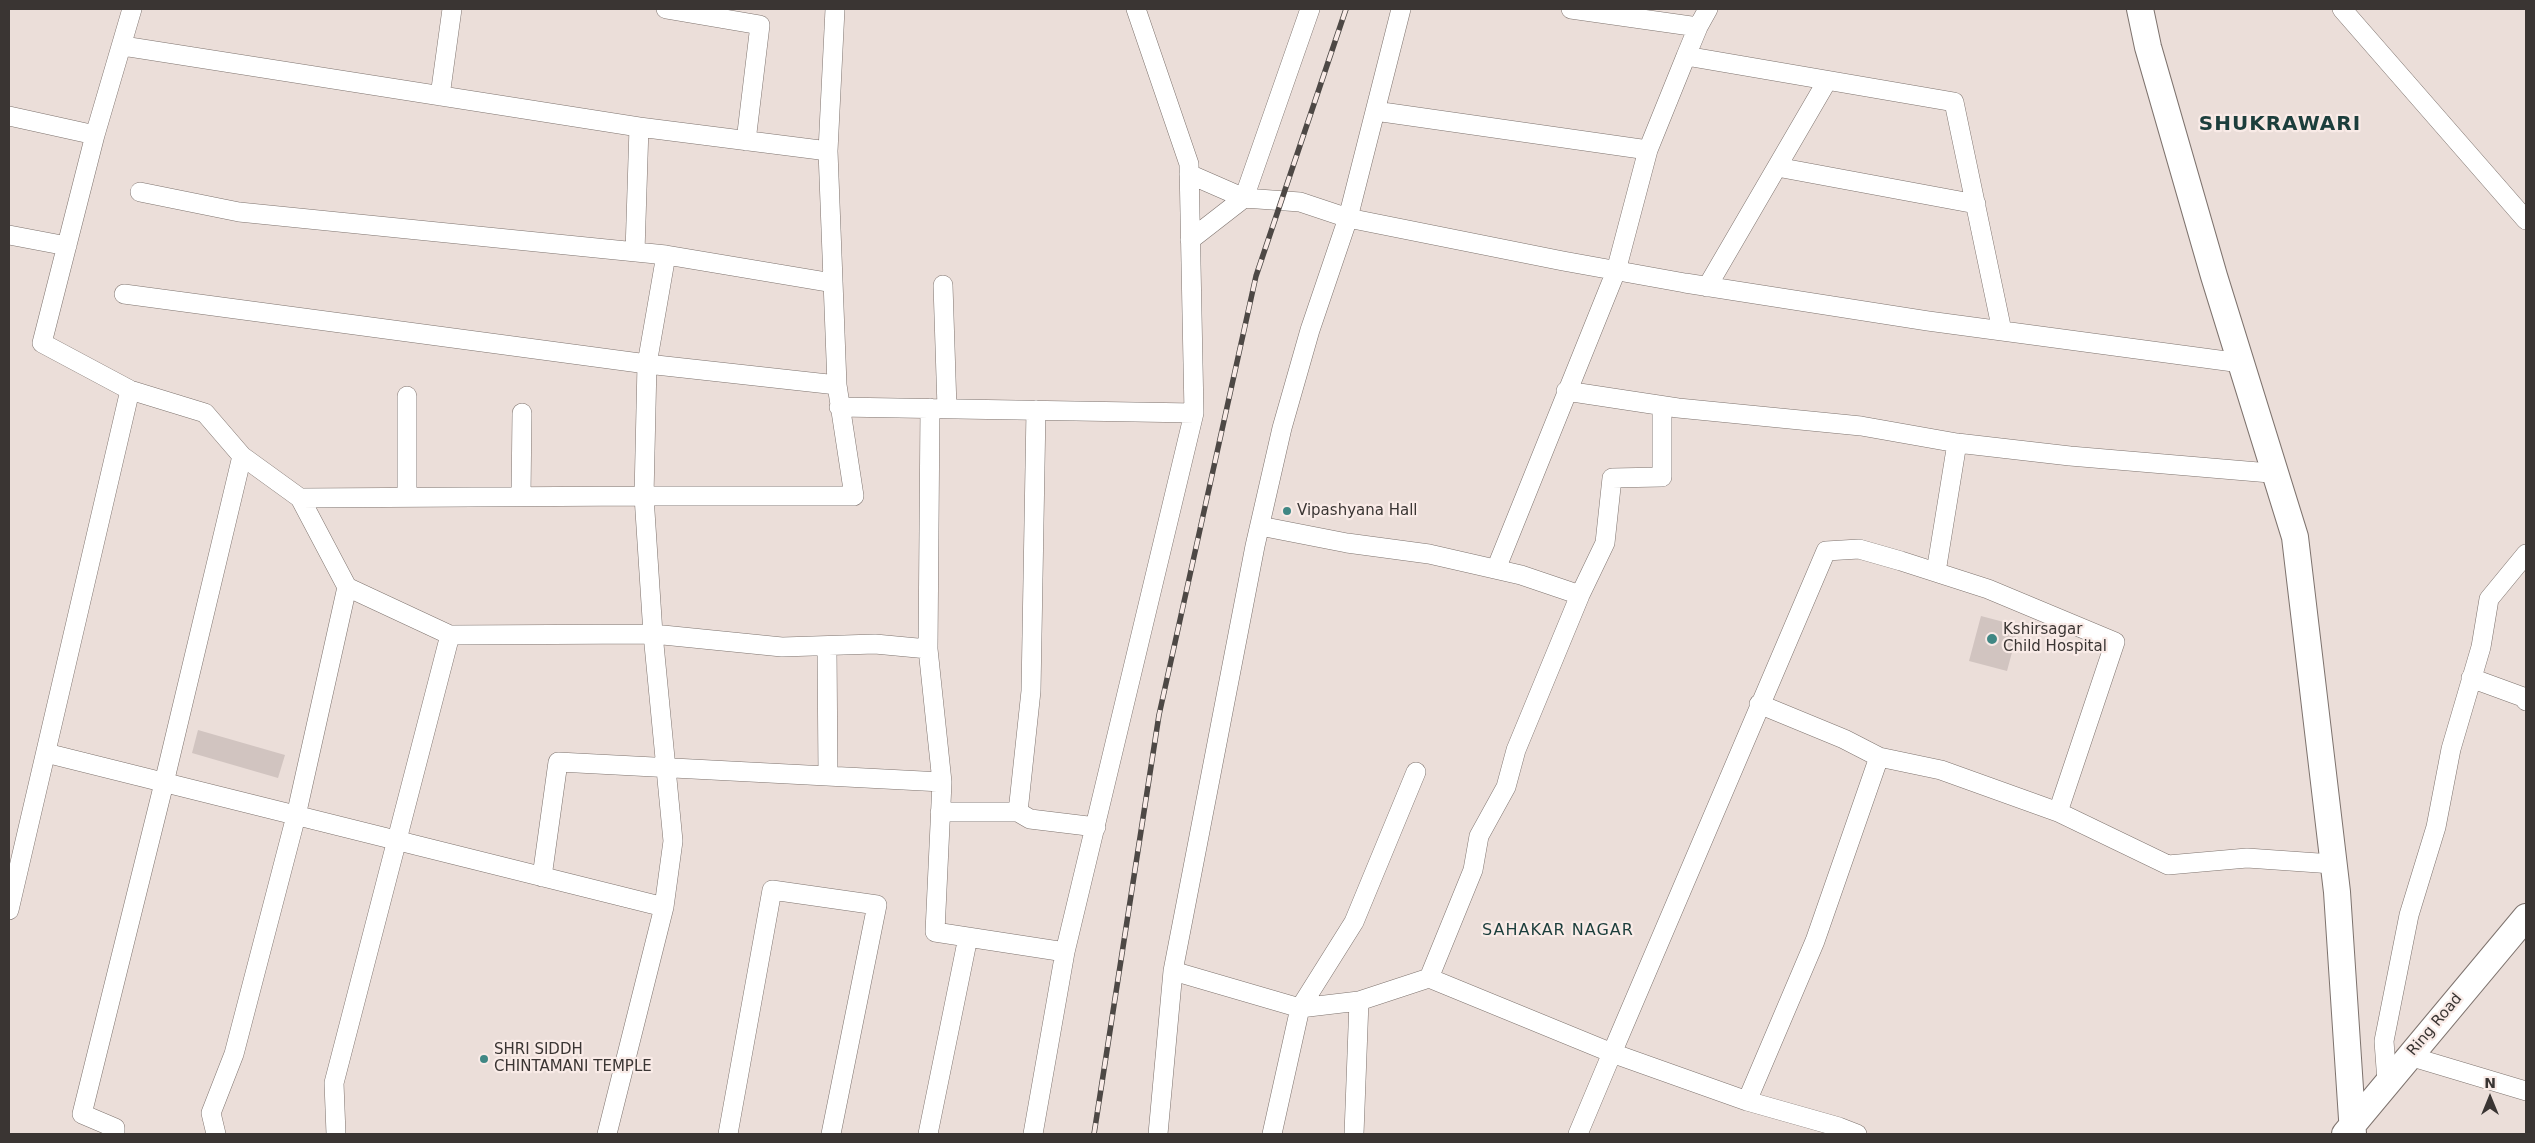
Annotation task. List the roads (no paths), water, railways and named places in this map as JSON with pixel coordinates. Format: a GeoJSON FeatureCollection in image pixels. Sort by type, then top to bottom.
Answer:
{"type":"FeatureCollection","features":[{"type":"Feature","properties":{"kind":"street"},"geometry":{"type":"LineString","coordinates":[[132,9],[123,46],[95,135],[42,343],[130,390],[205,413],[242,456],[300,498],[347,587],[450,635],[653,634],[782,647],[827,648],[875,644],[928,649]]}},
{"type":"Feature","properties":{"kind":"street"},"geometry":{"type":"LineString","coordinates":[[440,96],[452,9]]}},
{"type":"Feature","properties":{"kind":"street"},"geometry":{"type":"LineString","coordinates":[[672,9],[760,25],[746,141]]}},
{"type":"Feature","properties":{"kind":"street"},"geometry":{"type":"LineString","coordinates":[[300,498],[854,496],[839,407],[833,283],[828,152],[835,9]]}},
{"type":"Feature","properties":{"kind":"street"},"geometry":{"type":"LineString","coordinates":[[1033,1134],[1066,952],[1194,413],[1189,164],[1136,9]]}},
{"type":"Feature","properties":{"kind":"street"},"geometry":{"type":"LineString","coordinates":[[1190,240],[1244,198],[1310,9]]}},
{"type":"Feature","properties":{"kind":"street"},"geometry":{"type":"LineString","coordinates":[[1158,1134],[1173,971],[1260,526],[1285,419],[1310,330],[1348,218],[1401,9]]}},
{"type":"Feature","properties":{"kind":"street"},"geometry":{"type":"LineString","coordinates":[[1572,9],[1698,27]]}},
{"type":"Feature","properties":{"kind":"street"},"geometry":{"type":"LineString","coordinates":[[1496,570],[1566,391],[1616,271],[1648,150],[1698,27],[1708,9]]}},
{"type":"Feature","properties":{"kind":"street"},"geometry":{"type":"LineString","coordinates":[[2140,9],[2148,47],[2241,363],[2295,537],[2333,864],[2350,1131]]}},
{"type":"Feature","properties":{"kind":"street"},"geometry":{"type":"LineString","coordinates":[[2342,9],[2526,220]]}},
{"type":"Feature","properties":{"kind":"street"},"geometry":{"type":"LineString","coordinates":[[123,46],[639,126],[828,152]]}},
{"type":"Feature","properties":{"kind":"street"},"geometry":{"type":"LineString","coordinates":[[1686,56],[1954,102],[2002,331]]}},
{"type":"Feature","properties":{"kind":"street"},"geometry":{"type":"LineString","coordinates":[[1707,287],[1827,81]]}},
{"type":"Feature","properties":{"kind":"street"},"geometry":{"type":"LineString","coordinates":[[1375,111],[1648,150]]}},
{"type":"Feature","properties":{"kind":"street"},"geometry":{"type":"LineString","coordinates":[[9,116],[95,135]]}},
{"type":"Feature","properties":{"kind":"street"},"geometry":{"type":"LineString","coordinates":[[635,252],[639,126]]}},
{"type":"Feature","properties":{"kind":"street"},"geometry":{"type":"LineString","coordinates":[[1777,167],[1976,204]]}},
{"type":"Feature","properties":{"kind":"street"},"geometry":{"type":"LineString","coordinates":[[1189,174],[1244,198],[1300,202],[1348,218],[1616,271],[1707,287],[2002,331],[2241,363]]}},
{"type":"Feature","properties":{"kind":"street"},"geometry":{"type":"LineString","coordinates":[[140,192],[239,212],[635,252],[833,283]]}},
{"type":"Feature","properties":{"kind":"street"},"geometry":{"type":"LineString","coordinates":[[9,235],[67,246]]}},
{"type":"Feature","properties":{"kind":"street"},"geometry":{"type":"LineString","coordinates":[[607,1134],[664,907],[673,841],[653,634],[644,496],[647,364],[666,256]]}},
{"type":"Feature","properties":{"kind":"street"},"geometry":{"type":"LineString","coordinates":[[943,285],[928,649],[942,782],[935,932],[1066,952]]}},
{"type":"Feature","properties":{"kind":"street"},"geometry":{"type":"LineString","coordinates":[[124,294],[647,364],[837,385]]}},
{"type":"Feature","properties":{"kind":"street"},"geometry":{"type":"LineString","coordinates":[[9,910],[130,390]]}},
{"type":"Feature","properties":{"kind":"street"},"geometry":{"type":"LineString","coordinates":[[1566,391],[1662,406],[1860,426],[1958,443],[2089,458],[2270,474],[2274,472]]}},
{"type":"Feature","properties":{"kind":"street"},"geometry":{"type":"LineString","coordinates":[[407,396],[407,497]]}},
{"type":"Feature","properties":{"kind":"street"},"geometry":{"type":"LineString","coordinates":[[1429,978],[1473,870],[1479,836],[1506,787],[1516,750],[1580,595],[1605,543],[1612,478],[1662,478],[1662,406]]}},
{"type":"Feature","properties":{"kind":"street"},"geometry":{"type":"LineString","coordinates":[[839,407],[1194,413]]}},
{"type":"Feature","properties":{"kind":"street"},"geometry":{"type":"LineString","coordinates":[[1018,812],[1031,691],[1036,410]]}},
{"type":"Feature","properties":{"kind":"street"},"geometry":{"type":"LineString","coordinates":[[521,496],[522,413]]}},
{"type":"Feature","properties":{"kind":"street"},"geometry":{"type":"LineString","coordinates":[[1936,572],[1958,443]]}},
{"type":"Feature","properties":{"kind":"street"},"geometry":{"type":"LineString","coordinates":[[115,1134],[115,1128],[82,1114],[242,456]]}},
{"type":"Feature","properties":{"kind":"street"},"geometry":{"type":"LineString","coordinates":[[1260,526],[1347,543],[1429,554],[1496,570],[1580,595]]}},
{"type":"Feature","properties":{"kind":"street"},"geometry":{"type":"LineString","coordinates":[[1578,1134],[1759,704],[1826,551],[1859,549],[1936,572],[1988,589],[2115,642],[2058,812]]}},
{"type":"Feature","properties":{"kind":"street"},"geometry":{"type":"LineString","coordinates":[[2387,1082],[2384,1041],[2409,915],[2436,827],[2451,749],[2481,647],[2489,599],[2526,554]]}},
{"type":"Feature","properties":{"kind":"street"},"geometry":{"type":"LineString","coordinates":[[216,1134],[210,1113],[234,1054],[296,816],[347,587]]}},
{"type":"Feature","properties":{"kind":"street"},"geometry":{"type":"LineString","coordinates":[[336,1134],[334,1082],[450,635]]}},
{"type":"Feature","properties":{"kind":"street"},"geometry":{"type":"LineString","coordinates":[[827,648],[828,776]]}},
{"type":"Feature","properties":{"kind":"street"},"geometry":{"type":"LineString","coordinates":[[2471,678],[2522,697],[2526,701]]}},
{"type":"Feature","properties":{"kind":"street"},"geometry":{"type":"LineString","coordinates":[[1759,704],[1844,739],[1879,757],[1941,770],[2058,812],[2168,865],[2247,858],[2333,864]]}},
{"type":"Feature","properties":{"kind":"street"},"geometry":{"type":"LineString","coordinates":[[46,753],[664,907]]}},
{"type":"Feature","properties":{"kind":"street"},"geometry":{"type":"LineString","coordinates":[[1747,1101],[1815,941],[1879,757]]}},
{"type":"Feature","properties":{"kind":"street"},"geometry":{"type":"LineString","coordinates":[[542,877],[558,762],[942,782]]}},
{"type":"Feature","properties":{"kind":"street"},"geometry":{"type":"LineString","coordinates":[[1272,1134],[1300,1008],[1354,922],[1416,772]]}},
{"type":"Feature","properties":{"kind":"street"},"geometry":{"type":"LineString","coordinates":[[940,812],[1018,812],[1030,819],[1096,827]]}},
{"type":"Feature","properties":{"kind":"street"},"geometry":{"type":"LineString","coordinates":[[728,1134],[772,890],[877,905],[832,1134]]}},
{"type":"Feature","properties":{"kind":"street","name":"Ring Road"},"geometry":{"type":"LineString","coordinates":[[2350,1131],[2387,1082],[2526,917]]}},
{"type":"Feature","properties":{"kind":"street"},"geometry":{"type":"LineString","coordinates":[[928,1134],[968,937]]}},
{"type":"Feature","properties":{"kind":"street"},"geometry":{"type":"LineString","coordinates":[[1173,971],[1300,1008],[1359,1001],[1429,978],[1612,1053],[1837,1131],[1857,1134]]}},
{"type":"Feature","properties":{"kind":"street"},"geometry":{"type":"LineString","coordinates":[[1354,1134],[1359,1001]]}},
{"type":"Feature","properties":{"kind":"street"},"geometry":{"type":"LineString","coordinates":[[2409,1056],[2526,1091]]}},
{"type":"Feature","properties":{"kind":"railway"},"geometry":{"type":"LineString","coordinates":[[1094,1134],[1159,715],[1256,276],[1346,9]]}},
{"type":"Feature","properties":{"kind":"place","name":"Vipashyana Hall"},"geometry":{"type":"Point","coordinates":[1287,511]}},
{"type":"Feature","properties":{"kind":"place","name":"Kshirsagar Child Hospital"},"geometry":{"type":"Point","coordinates":[1992,639]}},
{"type":"Feature","properties":{"kind":"place","name":"SHRI SIDDH CHINTAMANI TEMPLE"},"geometry":{"type":"Point","coordinates":[484,1059]}},
{"type":"Feature","properties":{"kind":"district","name":"SHUKRAWARI"},"geometry":{"type":"Point","coordinates":[2280,125]}},
{"type":"Feature","properties":{"kind":"district","name":"SAHAKAR NAGAR"},"geometry":{"type":"Point","coordinates":[1558,931]}}]}
